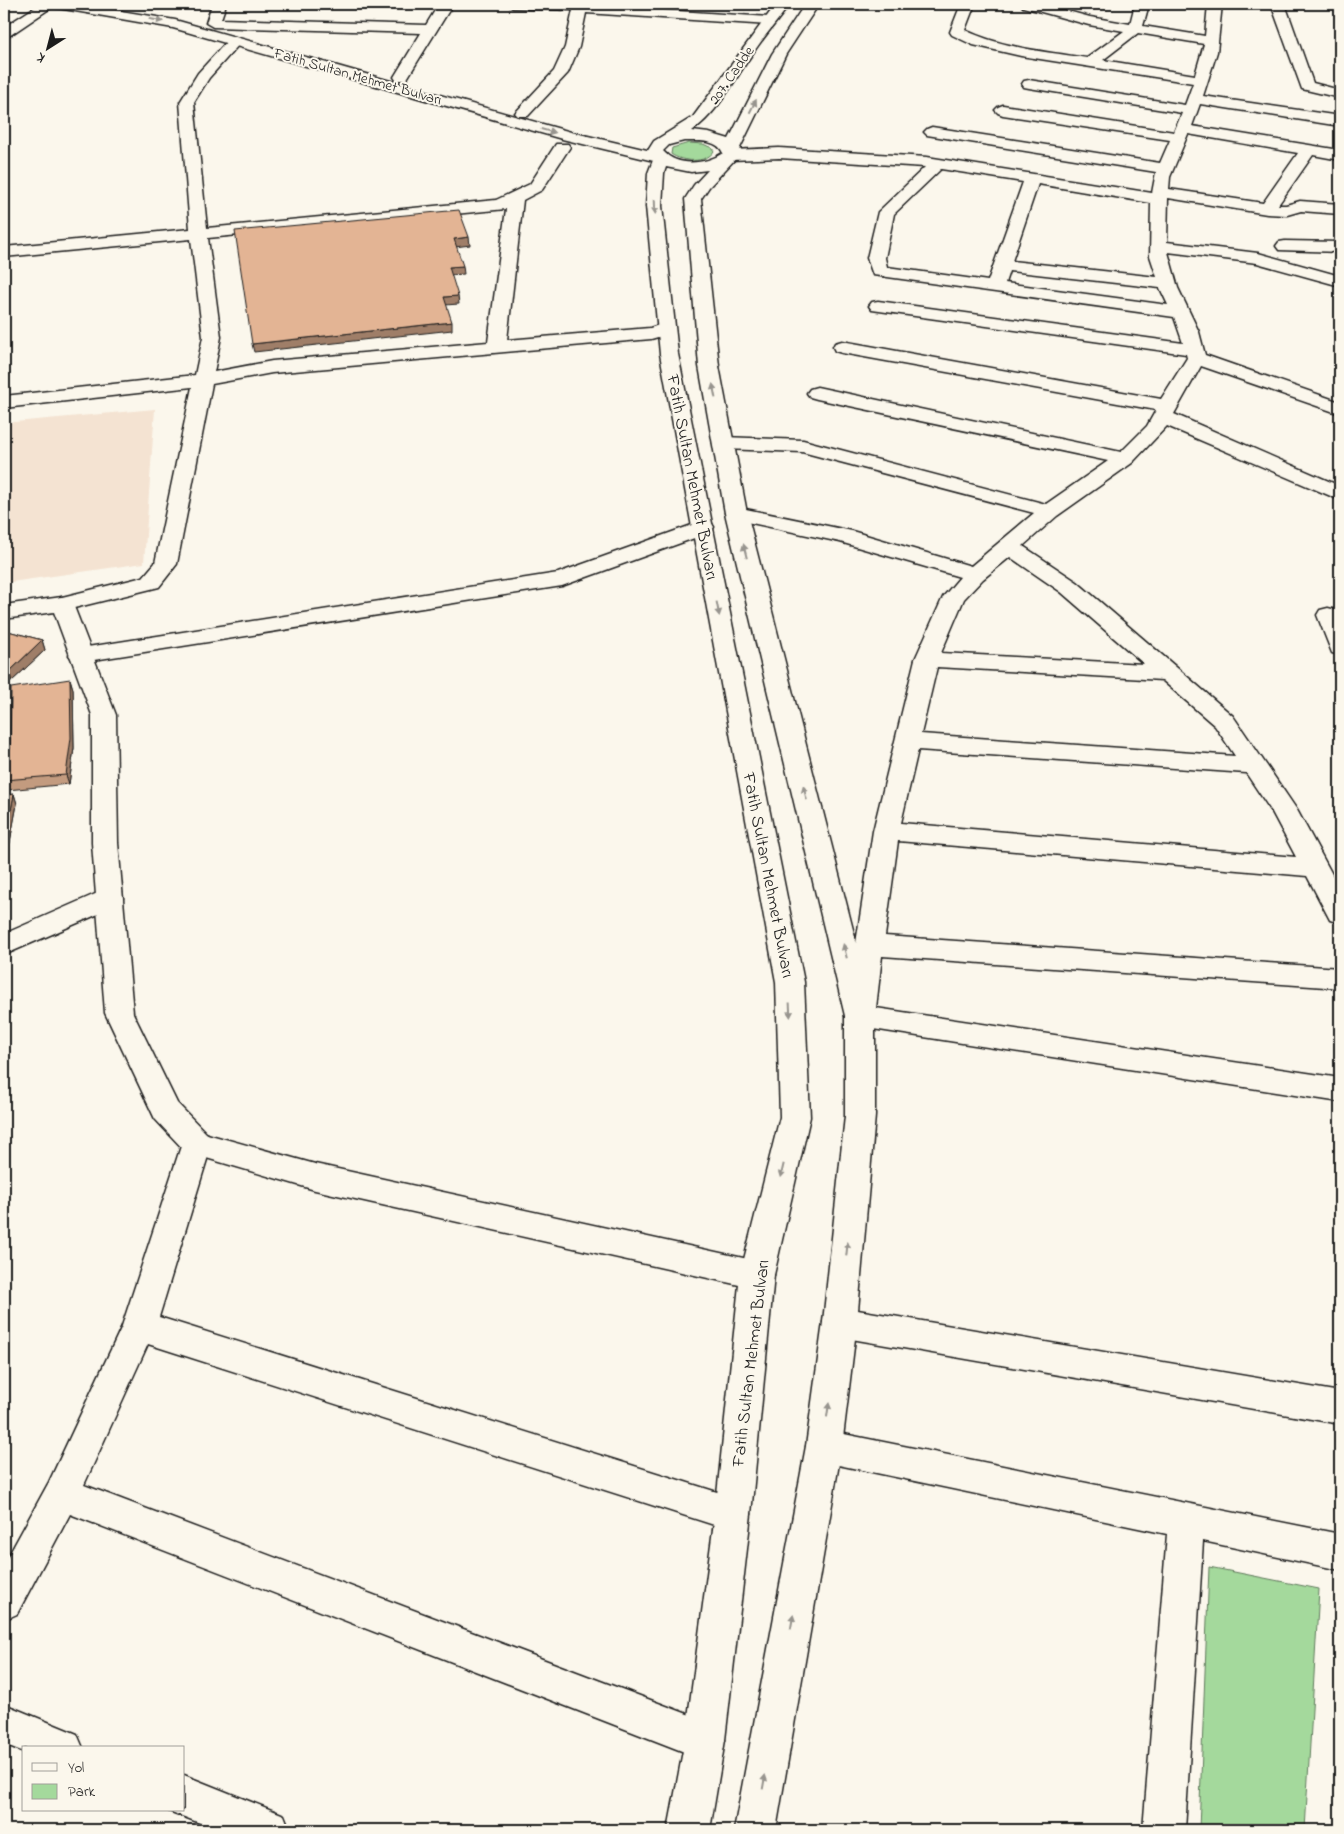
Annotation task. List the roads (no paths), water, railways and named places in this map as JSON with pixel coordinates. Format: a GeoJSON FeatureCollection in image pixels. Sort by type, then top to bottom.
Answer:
{"type":"FeatureCollection","features":[{"type":"Feature","properties":{"kind":"street","name":"Fatih Sultan Mehmet Bulvarı"},"geometry":{"type":"LineString","coordinates":[[18,8],[52,4],[175,24],[567,136],[661,147],[656,173],[654,206],[665,329],[790,982],[795,1117],[757,1275],[733,1514],[705,1740],[689,1830]]}},
{"type":"Feature","properties":{"kind":"street"},"geometry":{"type":"LineString","coordinates":[[4,32],[52,4]]}},
{"type":"Feature","properties":{"kind":"street","name":"Fatih Sultan Mehmet Bulvarı"},"geometry":{"type":"LineString","coordinates":[[144,4],[523,113],[615,132]]}},
{"type":"Feature","properties":{"kind":"street"},"geometry":{"type":"LineString","coordinates":[[220,4],[213,23],[431,30]]}},
{"type":"Feature","properties":{"kind":"street"},"geometry":{"type":"LineString","coordinates":[[401,77],[446,4]]}},
{"type":"Feature","properties":{"kind":"street"},"geometry":{"type":"LineString","coordinates":[[512,4],[581,6],[769,22]]}},
{"type":"Feature","properties":{"kind":"street","name":"207. Cadde"},"geometry":{"type":"LineString","coordinates":[[661,147],[698,120],[716,98],[782,4]]}},
{"type":"Feature","properties":{"kind":"street","name":"207. Cadde"},"geometry":{"type":"LineString","coordinates":[[729,155],[779,54],[812,4]]}},
{"type":"Feature","properties":{"kind":"street"},"geometry":{"type":"LineString","coordinates":[[968,4],[957,32],[964,37],[1021,52],[1090,63],[1190,111],[1309,149],[1340,155]]}},
{"type":"Feature","properties":{"kind":"street"},"geometry":{"type":"LineString","coordinates":[[1028,4],[1089,21],[1211,41]]}},
{"type":"Feature","properties":{"kind":"street"},"geometry":{"type":"LineString","coordinates":[[1090,63],[1135,29],[1141,8],[1139,4]]}},
{"type":"Feature","properties":{"kind":"street"},"geometry":{"type":"LineString","coordinates":[[755,1830],[824,1446],[840,1322],[860,1116],[860,1016],[886,831],[927,659],[954,597],[975,574],[1010,547],[1049,511],[1126,460],[1154,430],[1196,354],[1190,332],[1168,284],[1159,256],[1160,196],[1162,177],[1190,111],[1211,41],[1215,4]]}},
{"type":"Feature","properties":{"kind":"street"},"geometry":{"type":"LineString","coordinates":[[1278,4],[1306,86],[1340,94]]}},
{"type":"Feature","properties":{"kind":"street"},"geometry":{"type":"LineString","coordinates":[[523,113],[561,73],[572,47],[581,6]]}},
{"type":"Feature","properties":{"kind":"street"},"geometry":{"type":"LineString","coordinates":[[4,612],[62,604],[151,582],[166,564],[212,337],[186,102],[203,76],[235,40]]}},
{"type":"Feature","properties":{"kind":"street"},"geometry":{"type":"LineString","coordinates":[[1029,84],[1190,111]]}},
{"type":"Feature","properties":{"kind":"street"},"geometry":{"type":"LineString","coordinates":[[1004,110],[1190,111],[1340,121]]}},
{"type":"Feature","properties":{"kind":"street"},"geometry":{"type":"LineString","coordinates":[[932,132],[1165,170]]}},
{"type":"Feature","properties":{"kind":"street"},"geometry":{"type":"LineString","coordinates":[[729,155],[727,144],[709,137],[697,136],[661,147],[670,163],[694,167],[717,163],[729,155],[779,153],[937,164],[1032,179],[1268,210],[1287,210],[1300,206],[1340,209]]}},
{"type":"Feature","properties":{"kind":"street"},"geometry":{"type":"LineString","coordinates":[[4,252],[500,205],[536,187],[562,147]]}},
{"type":"Feature","properties":{"kind":"street"},"geometry":{"type":"LineString","coordinates":[[1268,210],[1309,149]]}},
{"type":"Feature","properties":{"kind":"street","name":"Fatih Sultan Mehmet Bulvarı"},"geometry":{"type":"LineString","coordinates":[[729,155],[716,172],[698,188],[693,199],[709,366],[736,513],[860,1016]]}},
{"type":"Feature","properties":{"kind":"street"},"geometry":{"type":"LineString","coordinates":[[937,164],[886,212],[876,258],[880,271],[1180,312]]}},
{"type":"Feature","properties":{"kind":"street"},"geometry":{"type":"LineString","coordinates":[[996,286],[1032,179]]}},
{"type":"Feature","properties":{"kind":"street"},"geometry":{"type":"LineString","coordinates":[[497,346],[515,199]]}},
{"type":"Feature","properties":{"kind":"street"},"geometry":{"type":"LineString","coordinates":[[1159,246],[1258,258],[1340,281]]}},
{"type":"Feature","properties":{"kind":"street"},"geometry":{"type":"LineString","coordinates":[[1285,246],[1340,247]]}},
{"type":"Feature","properties":{"kind":"street"},"geometry":{"type":"LineString","coordinates":[[1002,265],[1168,284]]}},
{"type":"Feature","properties":{"kind":"street"},"geometry":{"type":"LineString","coordinates":[[878,306],[1196,354],[1340,408]]}},
{"type":"Feature","properties":{"kind":"street"},"geometry":{"type":"LineString","coordinates":[[4,402],[203,380],[272,367],[650,333],[665,329]]}},
{"type":"Feature","properties":{"kind":"street"},"geometry":{"type":"LineString","coordinates":[[842,346],[1165,411],[1340,494]]}},
{"type":"Feature","properties":{"kind":"street"},"geometry":{"type":"LineString","coordinates":[[817,394],[1126,460]]}},
{"type":"Feature","properties":{"kind":"street"},"geometry":{"type":"LineString","coordinates":[[723,443],[803,446],[1049,511]]}},
{"type":"Feature","properties":{"kind":"street"},"geometry":{"type":"LineString","coordinates":[[736,513],[844,536],[975,574]]}},
{"type":"Feature","properties":{"kind":"street"},"geometry":{"type":"LineString","coordinates":[[81,655],[562,579],[702,527]]}},
{"type":"Feature","properties":{"kind":"street"},"geometry":{"type":"LineString","coordinates":[[1010,547],[1069,587],[1224,721],[1284,810],[1340,913]]}},
{"type":"Feature","properties":{"kind":"street"},"geometry":{"type":"LineString","coordinates":[[62,604],[104,714],[105,843],[119,1013],[166,1111],[197,1143],[315,1177],[757,1275]]}},
{"type":"Feature","properties":{"kind":"street"},"geometry":{"type":"LineString","coordinates":[[1328,615],[1340,648]]}},
{"type":"Feature","properties":{"kind":"street"},"geometry":{"type":"LineString","coordinates":[[927,659],[1169,673]]}},
{"type":"Feature","properties":{"kind":"street"},"geometry":{"type":"LineString","coordinates":[[908,740],[1253,765]]}},
{"type":"Feature","properties":{"kind":"street"},"geometry":{"type":"LineString","coordinates":[[886,831],[1315,868]]}},
{"type":"Feature","properties":{"kind":"street"},"geometry":{"type":"LineString","coordinates":[[4,944],[109,898]]}},
{"type":"Feature","properties":{"kind":"street"},"geometry":{"type":"LineString","coordinates":[[870,944],[1340,978]]}},
{"type":"Feature","properties":{"kind":"street"},"geometry":{"type":"LineString","coordinates":[[860,1016],[1340,1090]]}},
{"type":"Feature","properties":{"kind":"street"},"geometry":{"type":"LineString","coordinates":[[4,1601],[62,1494],[139,1326],[197,1143]]}},
{"type":"Feature","properties":{"kind":"street"},"geometry":{"type":"LineString","coordinates":[[840,1322],[1340,1408]]}},
{"type":"Feature","properties":{"kind":"street"},"geometry":{"type":"LineString","coordinates":[[139,1326],[733,1514]]}},
{"type":"Feature","properties":{"kind":"street"},"geometry":{"type":"LineString","coordinates":[[824,1446],[1340,1552]]}},
{"type":"Feature","properties":{"kind":"street"},"geometry":{"type":"LineString","coordinates":[[62,1494],[705,1740]]}},
{"type":"Feature","properties":{"kind":"street"},"geometry":{"type":"LineString","coordinates":[[1164,1830],[1186,1520]]}},
{"type":"Feature","properties":{"kind":"street"},"geometry":{"type":"LineString","coordinates":[[4,1724],[58,1746]]}},
{"type":"Feature","properties":{"kind":"street"},"geometry":{"type":"LineString","coordinates":[[185,1796],[269,1830]]}}]}
